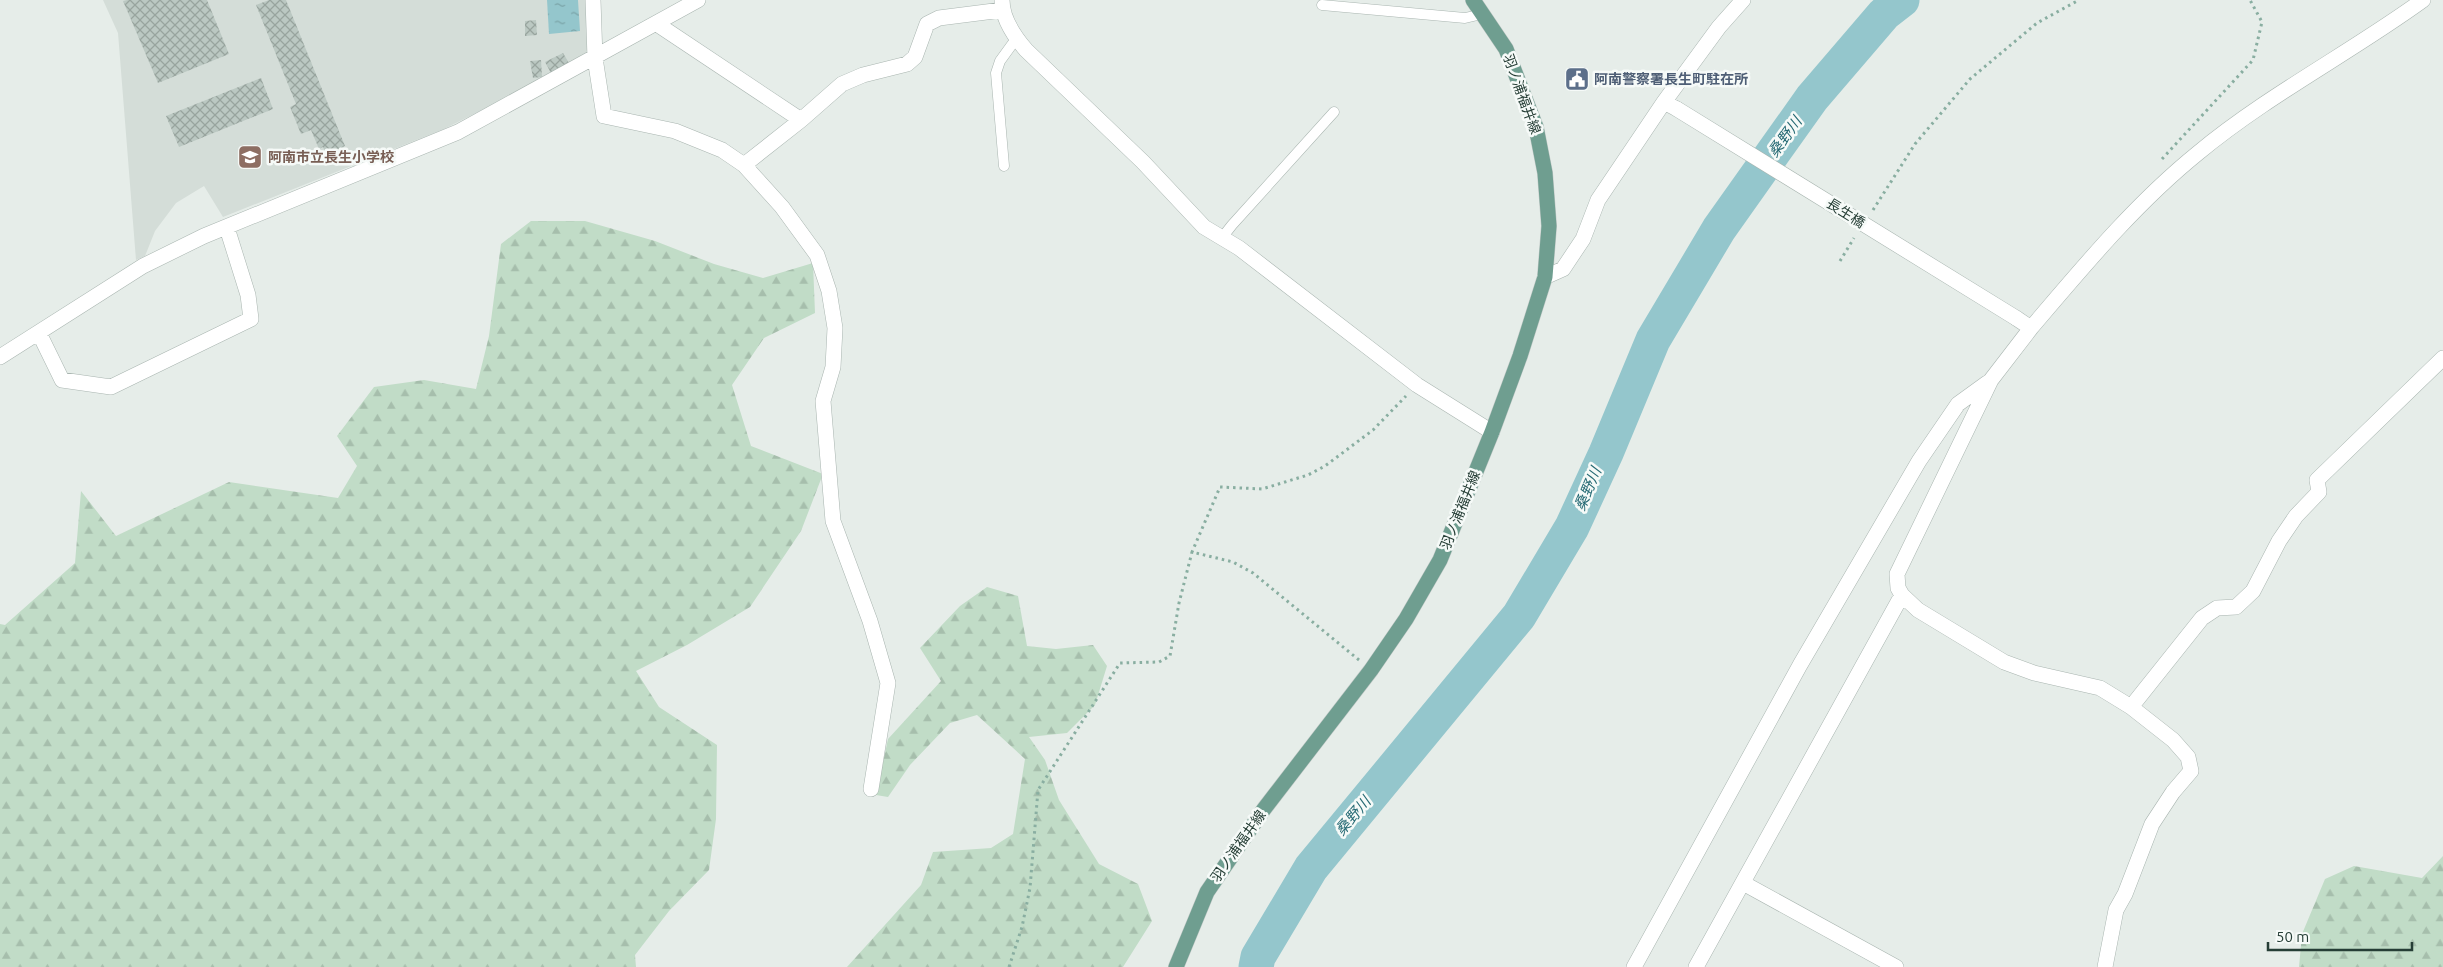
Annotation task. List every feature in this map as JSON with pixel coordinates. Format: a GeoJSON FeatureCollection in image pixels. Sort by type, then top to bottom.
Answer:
{"type":"FeatureCollection","features":[{"type":"Feature","properties":{"kind":"main road","name":"羽ノ浦福井線"},"geometry":{"type":"LineString","coordinates":[[1176,967],[1207,892],[1264,809],[1372,670],[1406,619],[1440,560],[1492,432],[1520,356],[1545,277],[1549,226],[1545,172],[1536,128],[1506,49],[1473,0]]}},
{"type":"Feature","properties":{"kind":"street"},"geometry":{"type":"LineString","coordinates":[[593,0],[596,58],[604,116],[693,137],[722,150],[744,165],[782,207],[817,255],[829,291],[835,328],[833,358],[823,401],[833,521],[870,621],[888,684],[871,789]]}},
{"type":"Feature","properties":{"kind":"street"},"geometry":{"type":"LineString","coordinates":[[0,357],[143,266],[204,236],[458,132],[596,58],[698,0]]}},
{"type":"Feature","properties":{"kind":"street"},"geometry":{"type":"LineString","coordinates":[[1545,277],[1563,269],[1583,239],[1598,200],[1670,106],[1719,27],[1743,0]]}},
{"type":"Feature","properties":{"kind":"street"},"geometry":{"type":"LineString","coordinates":[[2105,967],[2116,910],[2125,894],[2152,824],[2173,792],[2191,771],[2188,757],[2173,740],[2131,707],[2100,688],[2034,672],[2004,662],[1918,610],[1902,595],[1898,588],[1896,574],[1991,380],[2031,328],[2079,271],[2144,201],[2198,153],[2251,113],[2384,29],[2423,0]]}},
{"type":"Feature","properties":{"kind":"street"},"geometry":{"type":"LineString","coordinates":[[744,165],[842,84],[862,75],[907,64],[915,57],[927,24],[939,18],[1002,5],[1016,39],[1143,162],[1204,227],[1221,239],[1239,248],[1418,385],[1492,432]]}},
{"type":"Feature","properties":{"kind":"street"},"geometry":{"type":"LineString","coordinates":[[657,24],[800,120]]}},
{"type":"Feature","properties":{"kind":"street","name":"長生橋"},"geometry":{"type":"LineString","coordinates":[[1670,106],[2031,328]]}},
{"type":"Feature","properties":{"kind":"street"},"geometry":{"type":"LineString","coordinates":[[39,332],[62,380],[111,387],[251,320],[248,295],[227,228]]}},
{"type":"Feature","properties":{"kind":"street"},"geometry":{"type":"LineString","coordinates":[[2131,707],[2202,618],[2217,608],[2236,607],[2253,591],[2279,541],[2296,516],[2319,492],[2317,480],[2443,358]]}},
{"type":"Feature","properties":{"kind":"street"},"geometry":{"type":"LineString","coordinates":[[1634,967],[1800,665],[1919,461],[1958,404],[1991,380]]}},
{"type":"Feature","properties":{"kind":"street"},"geometry":{"type":"LineString","coordinates":[[1696,967],[1902,595]]}},
{"type":"Feature","properties":{"kind":"street"},"geometry":{"type":"LineString","coordinates":[[1743,883],[1896,967]]}},
{"type":"Feature","properties":{"kind":"lane"},"geometry":{"type":"LineString","coordinates":[[1322,5],[1465,18],[1482,14]]}},
{"type":"Feature","properties":{"kind":"lane"},"geometry":{"type":"LineString","coordinates":[[1004,166],[996,73],[1000,61],[1016,39]]}},
{"type":"Feature","properties":{"kind":"lane"},"geometry":{"type":"LineString","coordinates":[[1221,239],[1334,112]]}},
{"type":"Feature","properties":{"kind":"path"},"geometry":{"type":"LineString","coordinates":[[1872,211],[1916,144],[1970,79],[2037,23],[2079,0]]}},
{"type":"Feature","properties":{"kind":"path"},"geometry":{"type":"LineString","coordinates":[[2162,160],[2253,60],[2262,22],[2250,0]]}},
{"type":"Feature","properties":{"kind":"path"},"geometry":{"type":"LineString","coordinates":[[1840,261],[1856,236]]}},
{"type":"Feature","properties":{"kind":"path"},"geometry":{"type":"LineString","coordinates":[[1009,967],[1022,927],[1030,888],[1038,790],[1120,663],[1159,662],[1170,656],[1179,603],[1192,552],[1220,487],[1262,489],[1308,474],[1325,466],[1373,430],[1418,385]]}},
{"type":"Feature","properties":{"kind":"path"},"geometry":{"type":"LineString","coordinates":[[1192,552],[1233,562],[1253,573],[1372,670]]}},
{"type":"Feature","properties":{"kind":"shaded area","name":"阿南市立長生小学校"},"geometry":{"type":"Polygon","coordinates":[[[103,0],[586,0],[589,44],[584,59],[444,129],[223,217],[204,186],[176,203],[155,231],[145,256],[136,260],[118,33],[103,0]]]}},
{"type":"Feature","properties":{"kind":"green space"},"geometry":{"type":"Polygon","coordinates":[[[531,221],[585,221],[655,241],[714,264],[763,278],[813,263],[815,313],[764,338],[732,385],[751,446],[823,474],[801,531],[750,607],[687,645],[636,671],[659,707],[717,745],[716,819],[709,870],[669,911],[635,955],[636,967],[0,967],[0,624],[5,625],[75,563],[81,491],[116,536],[229,482],[338,498],[357,466],[337,436],[374,387],[424,380],[476,389],[489,336],[501,244],[531,221]]]}},
{"type":"Feature","properties":{"kind":"green space"},"geometry":{"type":"Polygon","coordinates":[[[987,587],[1018,596],[1027,646],[1056,649],[1093,645],[1107,666],[1095,705],[1067,733],[1029,737],[1045,760],[1059,800],[1099,864],[1138,884],[1152,921],[1123,967],[847,967],[921,885],[933,852],[991,848],[1013,834],[1025,759],[977,715],[950,723],[910,765],[888,797],[876,795],[888,739],[941,681],[920,648],[960,606],[987,587]]]}},
{"type":"Feature","properties":{"kind":"green space"},"geometry":{"type":"Polygon","coordinates":[[[2443,856],[2443,967],[2299,967],[2302,934],[2325,879],[2354,866],[2422,878],[2443,856]]]}},
{"type":"Feature","properties":{"kind":"water"},"geometry":{"type":"Polygon","coordinates":[[[547,0],[578,0],[580,31],[549,34],[547,0]]]}},
{"type":"Feature","properties":{"kind":"building"},"geometry":{"type":"Polygon","coordinates":[[[207,0],[229,54],[158,83],[123,1],[207,0]]]}},
{"type":"Feature","properties":{"kind":"building"},"geometry":{"type":"Polygon","coordinates":[[[269,0],[286,0],[345,146],[326,154],[323,147],[319,149],[311,130],[301,134],[290,107],[296,104],[256,5],[269,0]]]}},
{"type":"Feature","properties":{"kind":"building"},"geometry":{"type":"Polygon","coordinates":[[[536,20],[537,35],[525,36],[525,21],[536,20]]]}},
{"type":"Feature","properties":{"kind":"building"},"geometry":{"type":"Polygon","coordinates":[[[563,53],[569,63],[551,73],[545,62],[563,53]]]}},
{"type":"Feature","properties":{"kind":"building"},"geometry":{"type":"Polygon","coordinates":[[[541,60],[542,77],[533,78],[530,61],[541,60]]]}},
{"type":"Feature","properties":{"kind":"building"},"geometry":{"type":"Polygon","coordinates":[[[261,78],[273,109],[179,147],[166,116],[261,78]]]}},
{"type":"Feature","properties":{"kind":"waterway","name":"桑野川"},"geometry":{"type":"LineString","coordinates":[[1256,967],[1258,957],[1311,868],[1519,616],[1572,527],[1606,453],[1653,340],[1719,229],[1812,98],[1884,14],[1902,0]]}},
{"type":"Feature","properties":{"kind":"place","name":"阿南警察署長生町駐在所"},"geometry":{"type":"Point","coordinates":[1577,79]}},
{"type":"Feature","properties":{"kind":"place","name":"阿南市立長生小学校"},"geometry":{"type":"Point","coordinates":[250,157]}}]}
